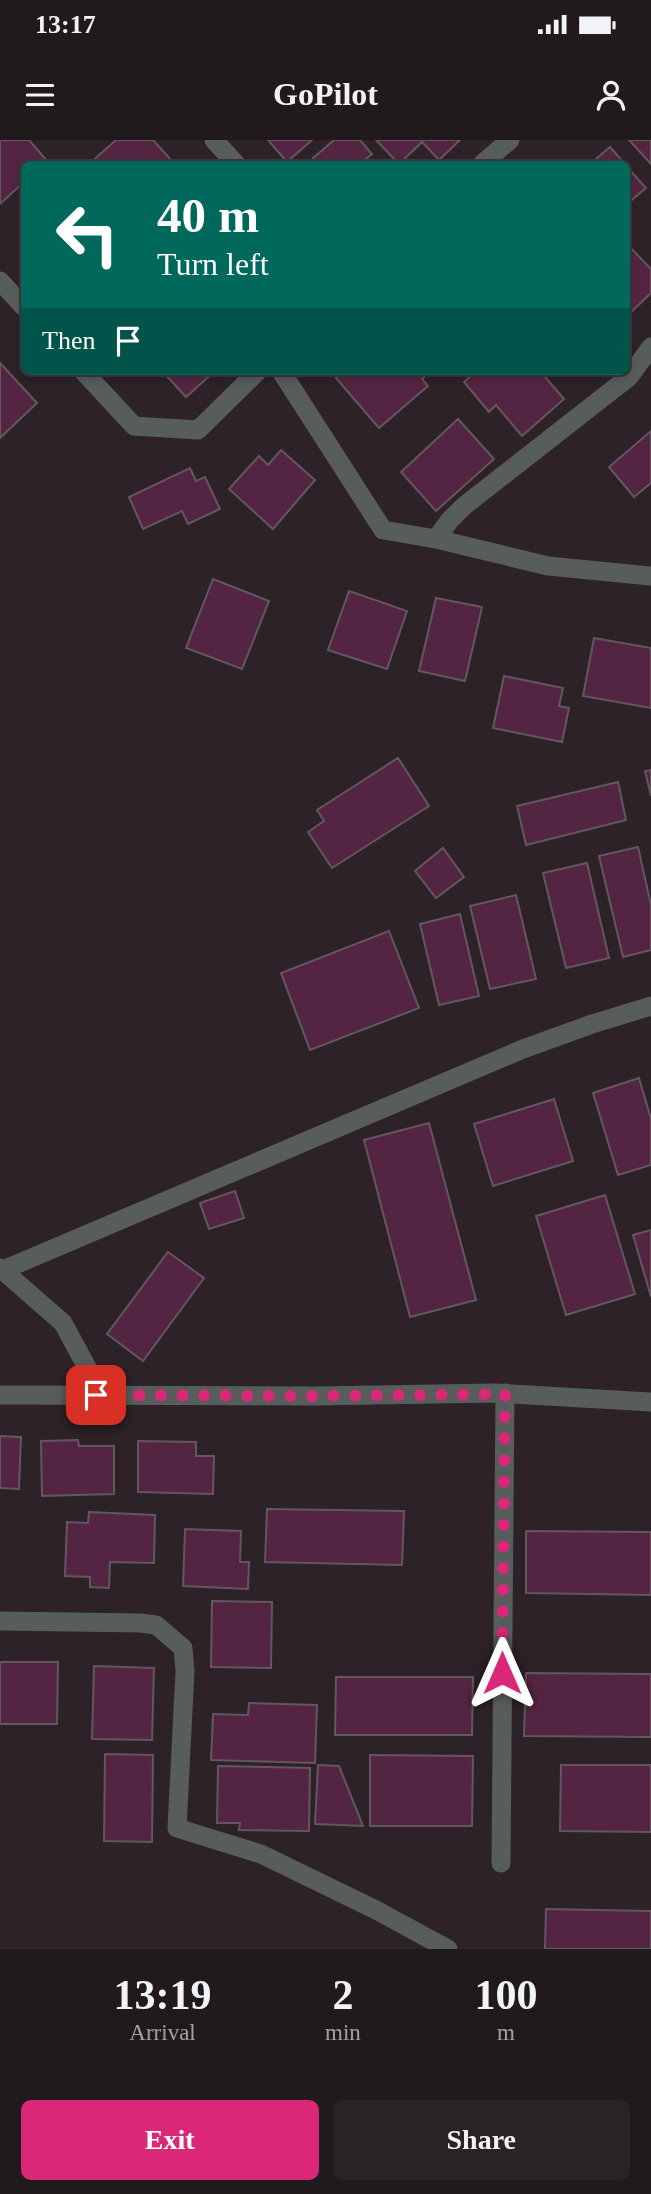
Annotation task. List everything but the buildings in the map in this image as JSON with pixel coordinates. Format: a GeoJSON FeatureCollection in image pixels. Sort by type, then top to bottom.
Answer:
{"type":"FeatureCollection","features":[{"type":"Feature","properties":{"kind":"street"},"geometry":{"type":"LineString","coordinates":[[214,140],[233,161]]}},
{"type":"Feature","properties":{"kind":"street"},"geometry":{"type":"LineString","coordinates":[[486,161],[510,140]]}},
{"type":"Feature","properties":{"kind":"street"},"geometry":{"type":"LineString","coordinates":[[0,281],[21,304]]}},
{"type":"Feature","properties":{"kind":"street"},"geometry":{"type":"LineString","coordinates":[[436,540],[464,506],[629,377],[651,347]]}},
{"type":"Feature","properties":{"kind":"street"},"geometry":{"type":"LineString","coordinates":[[87,375],[134,426],[198,430],[254,375]]}},
{"type":"Feature","properties":{"kind":"street"},"geometry":{"type":"LineString","coordinates":[[284,375],[383,530],[548,566],[651,576]]}},
{"type":"Feature","properties":{"kind":"street"},"geometry":{"type":"LineString","coordinates":[[96,1395],[91,1375],[63,1323],[1,1269],[523,1049],[651,1006]]}},
{"type":"Feature","properties":{"kind":"street"},"geometry":{"type":"LineString","coordinates":[[501,1863],[505,1394]]}},
{"type":"Feature","properties":{"kind":"street"},"geometry":{"type":"LineString","coordinates":[[0,1395],[505,1394],[651,1402]]}},
{"type":"Feature","properties":{"kind":"street"},"geometry":{"type":"LineString","coordinates":[[0,1621],[156,1625],[183,1648],[185,1671],[177,1828],[261,1854],[376,1910],[448,1949]]}},
{"type":"Feature","properties":{"kind":"route"},"geometry":{"type":"LineString","coordinates":[[96,1395],[505,1394],[502,1673]]}}]}
